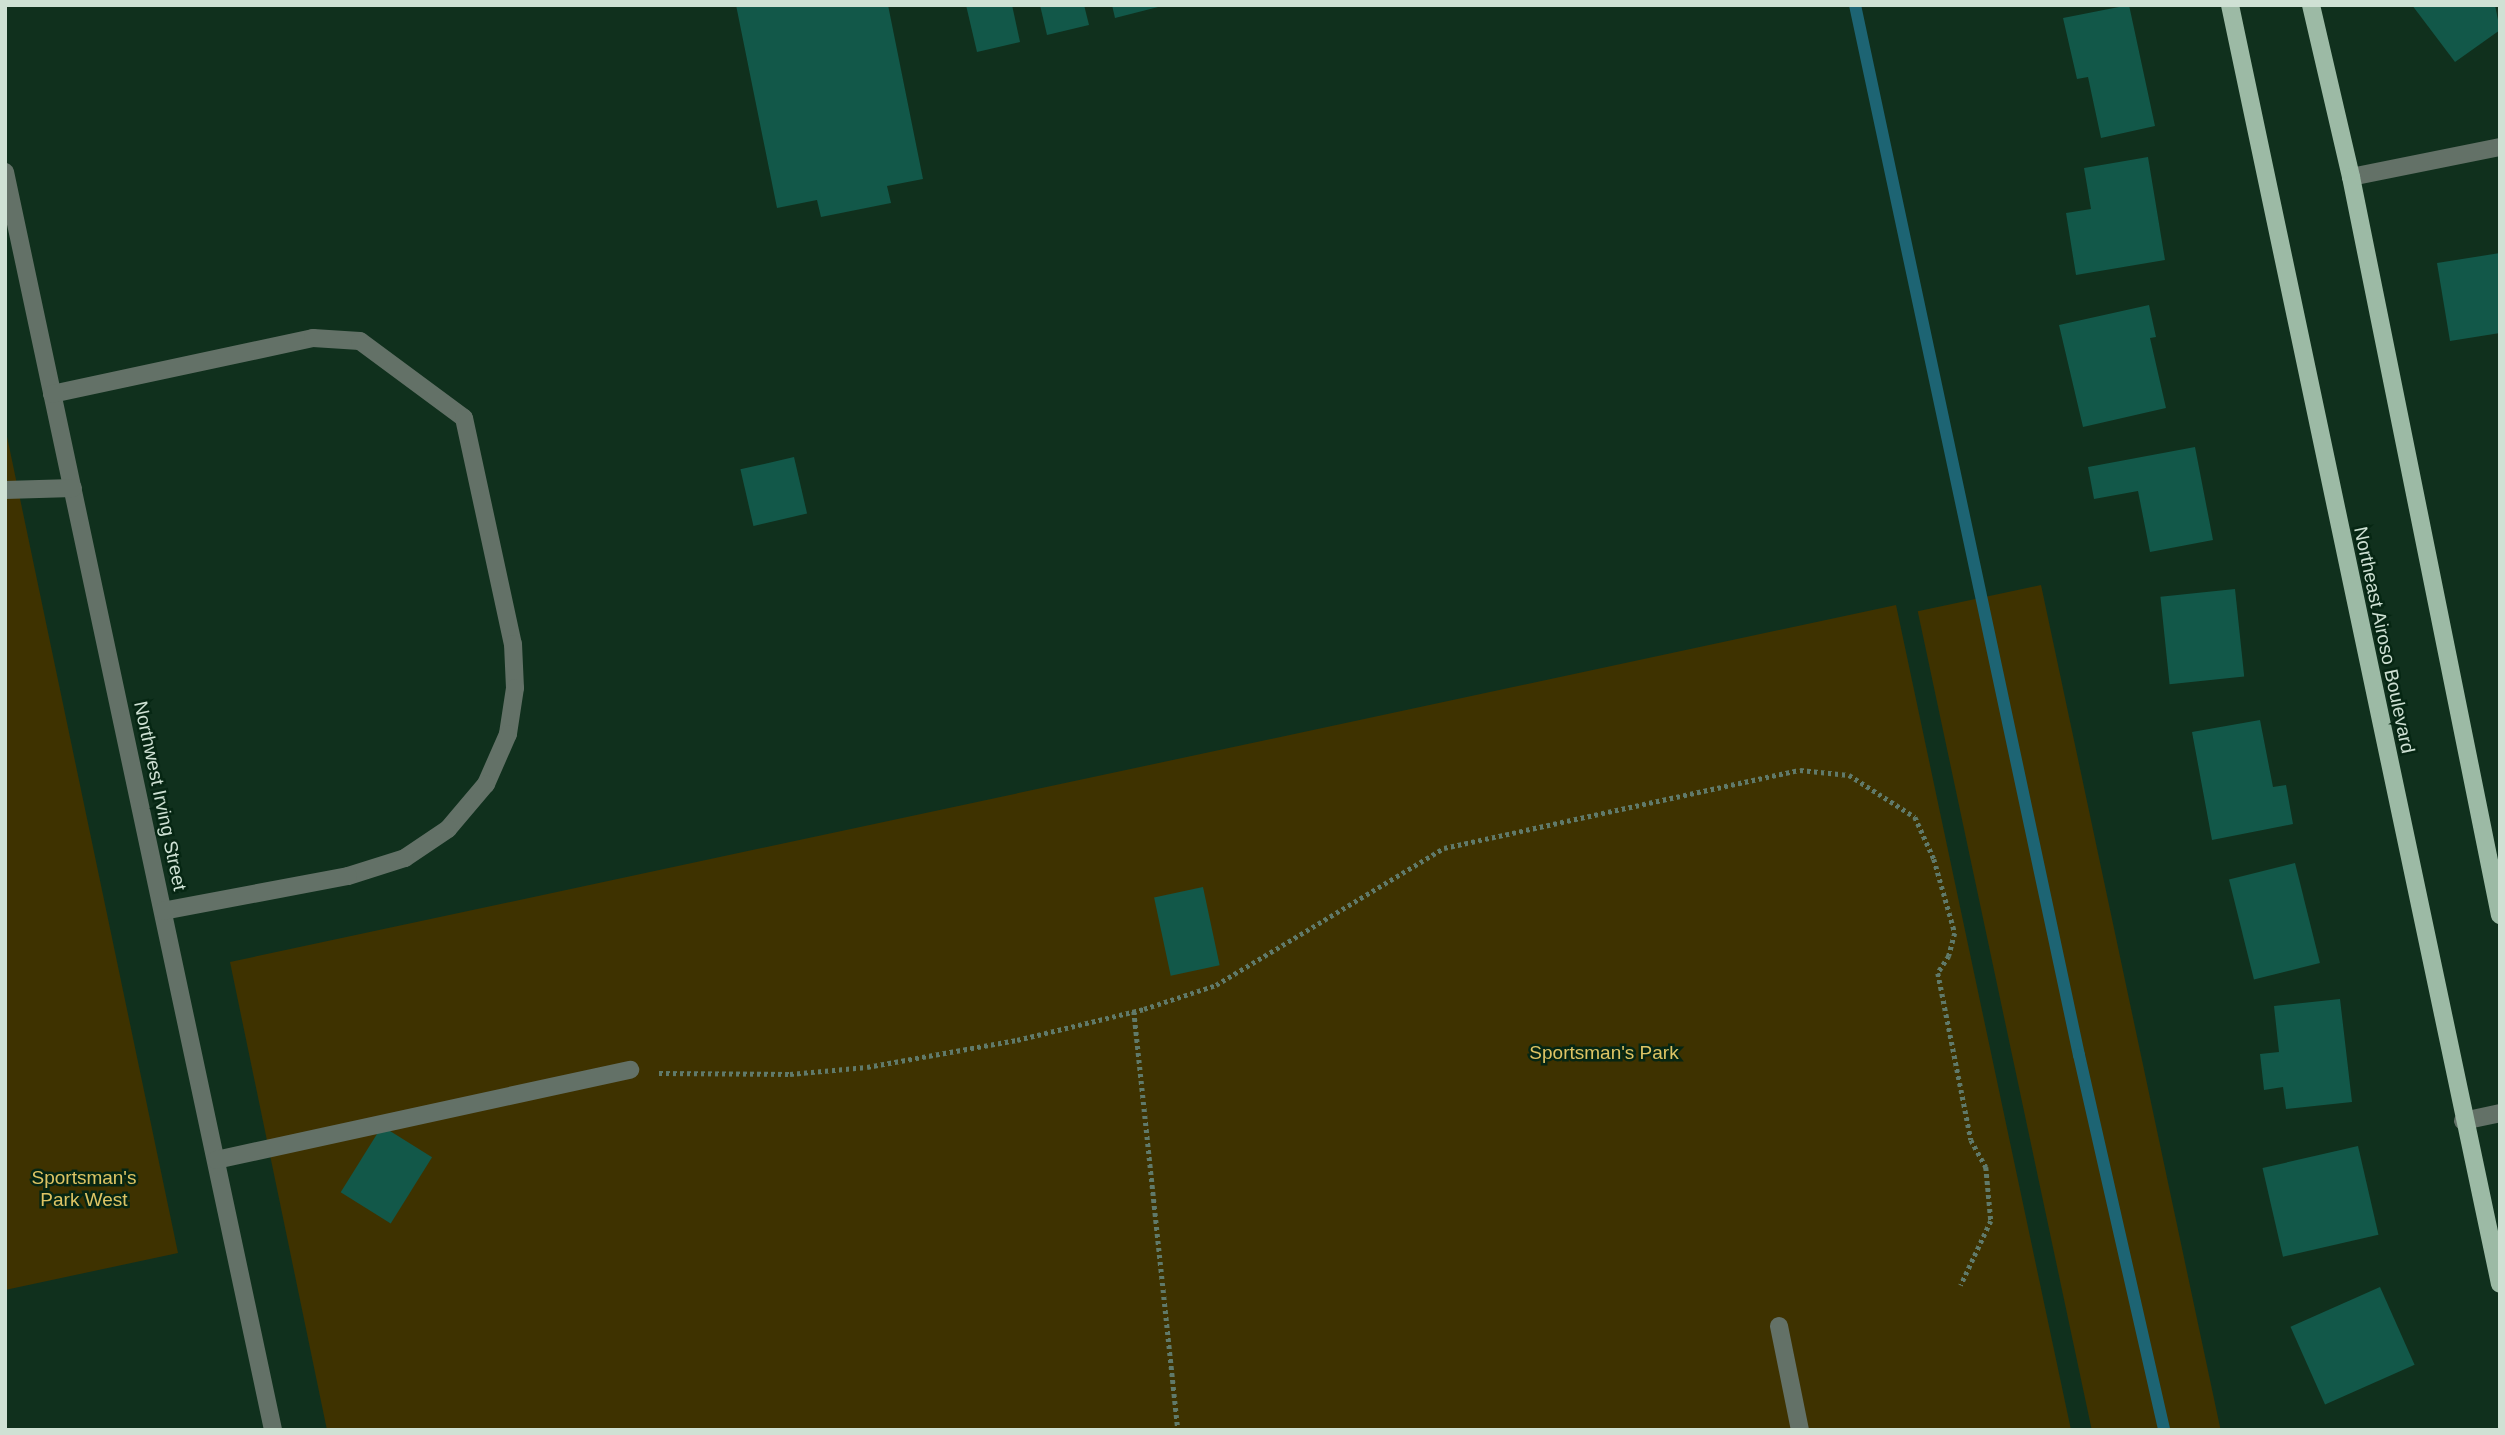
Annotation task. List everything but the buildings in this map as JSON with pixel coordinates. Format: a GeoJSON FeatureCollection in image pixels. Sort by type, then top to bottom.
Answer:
{"type":"FeatureCollection","features":[{"type":"Feature","properties":{"kind":"main road","name":"Northeast Airoso Boulevard"},"geometry":{"type":"LineString","coordinates":[[2230,5],[2463,1121],[2500,1284]]}},
{"type":"Feature","properties":{"kind":"main road"},"geometry":{"type":"LineString","coordinates":[[2311,5],[2350,177],[2500,915]]}},
{"type":"Feature","properties":{"kind":"street"},"geometry":{"type":"LineString","coordinates":[[2350,177],[2500,147]]}},
{"type":"Feature","properties":{"kind":"street","name":"Northwest Irving Street"},"geometry":{"type":"LineString","coordinates":[[5,172],[273,1430]]}},
{"type":"Feature","properties":{"kind":"street"},"geometry":{"type":"LineString","coordinates":[[52,394],[313,338],[360,341],[464,418],[513,644],[515,688],[508,734],[486,784],[449,829],[405,858],[348,876],[163,911]]}},
{"type":"Feature","properties":{"kind":"street"},"geometry":{"type":"LineString","coordinates":[[5,490],[72,488]]}},
{"type":"Feature","properties":{"kind":"street"},"geometry":{"type":"LineString","coordinates":[[216,1160],[630,1070]]}},
{"type":"Feature","properties":{"kind":"street"},"geometry":{"type":"LineString","coordinates":[[2463,1121],[2500,1113]]}},
{"type":"Feature","properties":{"kind":"street"},"geometry":{"type":"LineString","coordinates":[[1779,1326],[1800,1430]]}},
{"type":"Feature","properties":{"kind":"path"},"geometry":{"type":"LineString","coordinates":[[630,1070],[709,1075],[867,1067],[1017,1040],[1134,1011],[1216,985],[1444,848],[1800,770],[1849,775],[1915,817],[1934,859],[1955,933],[1949,956],[1938,973],[1971,1140],[1986,1167],[1990,1221],[1961,1285]]}},
{"type":"Feature","properties":{"kind":"path"},"geometry":{"type":"LineString","coordinates":[[1134,1011],[1178,1430]]}},
{"type":"Feature","properties":{"kind":"green space","name":"Sportsman's Park West"},"geometry":{"type":"Polygon","coordinates":[[[5,427],[178,1253],[5,1290],[5,427]]]}},
{"type":"Feature","properties":{"kind":"green space"},"geometry":{"type":"Polygon","coordinates":[[[2041,585],[2221,1430],[2092,1430],[1918,611],[2041,585]]]}},
{"type":"Feature","properties":{"kind":"green space","name":"Sportsman's Park"},"geometry":{"type":"Polygon","coordinates":[[[1896,605],[2071,1430],[327,1430],[230,962],[1896,605]]]}},
{"type":"Feature","properties":{"kind":"waterway"},"geometry":{"type":"LineString","coordinates":[[1855,5],[2079,1055],[2164,1430]]}}]}
